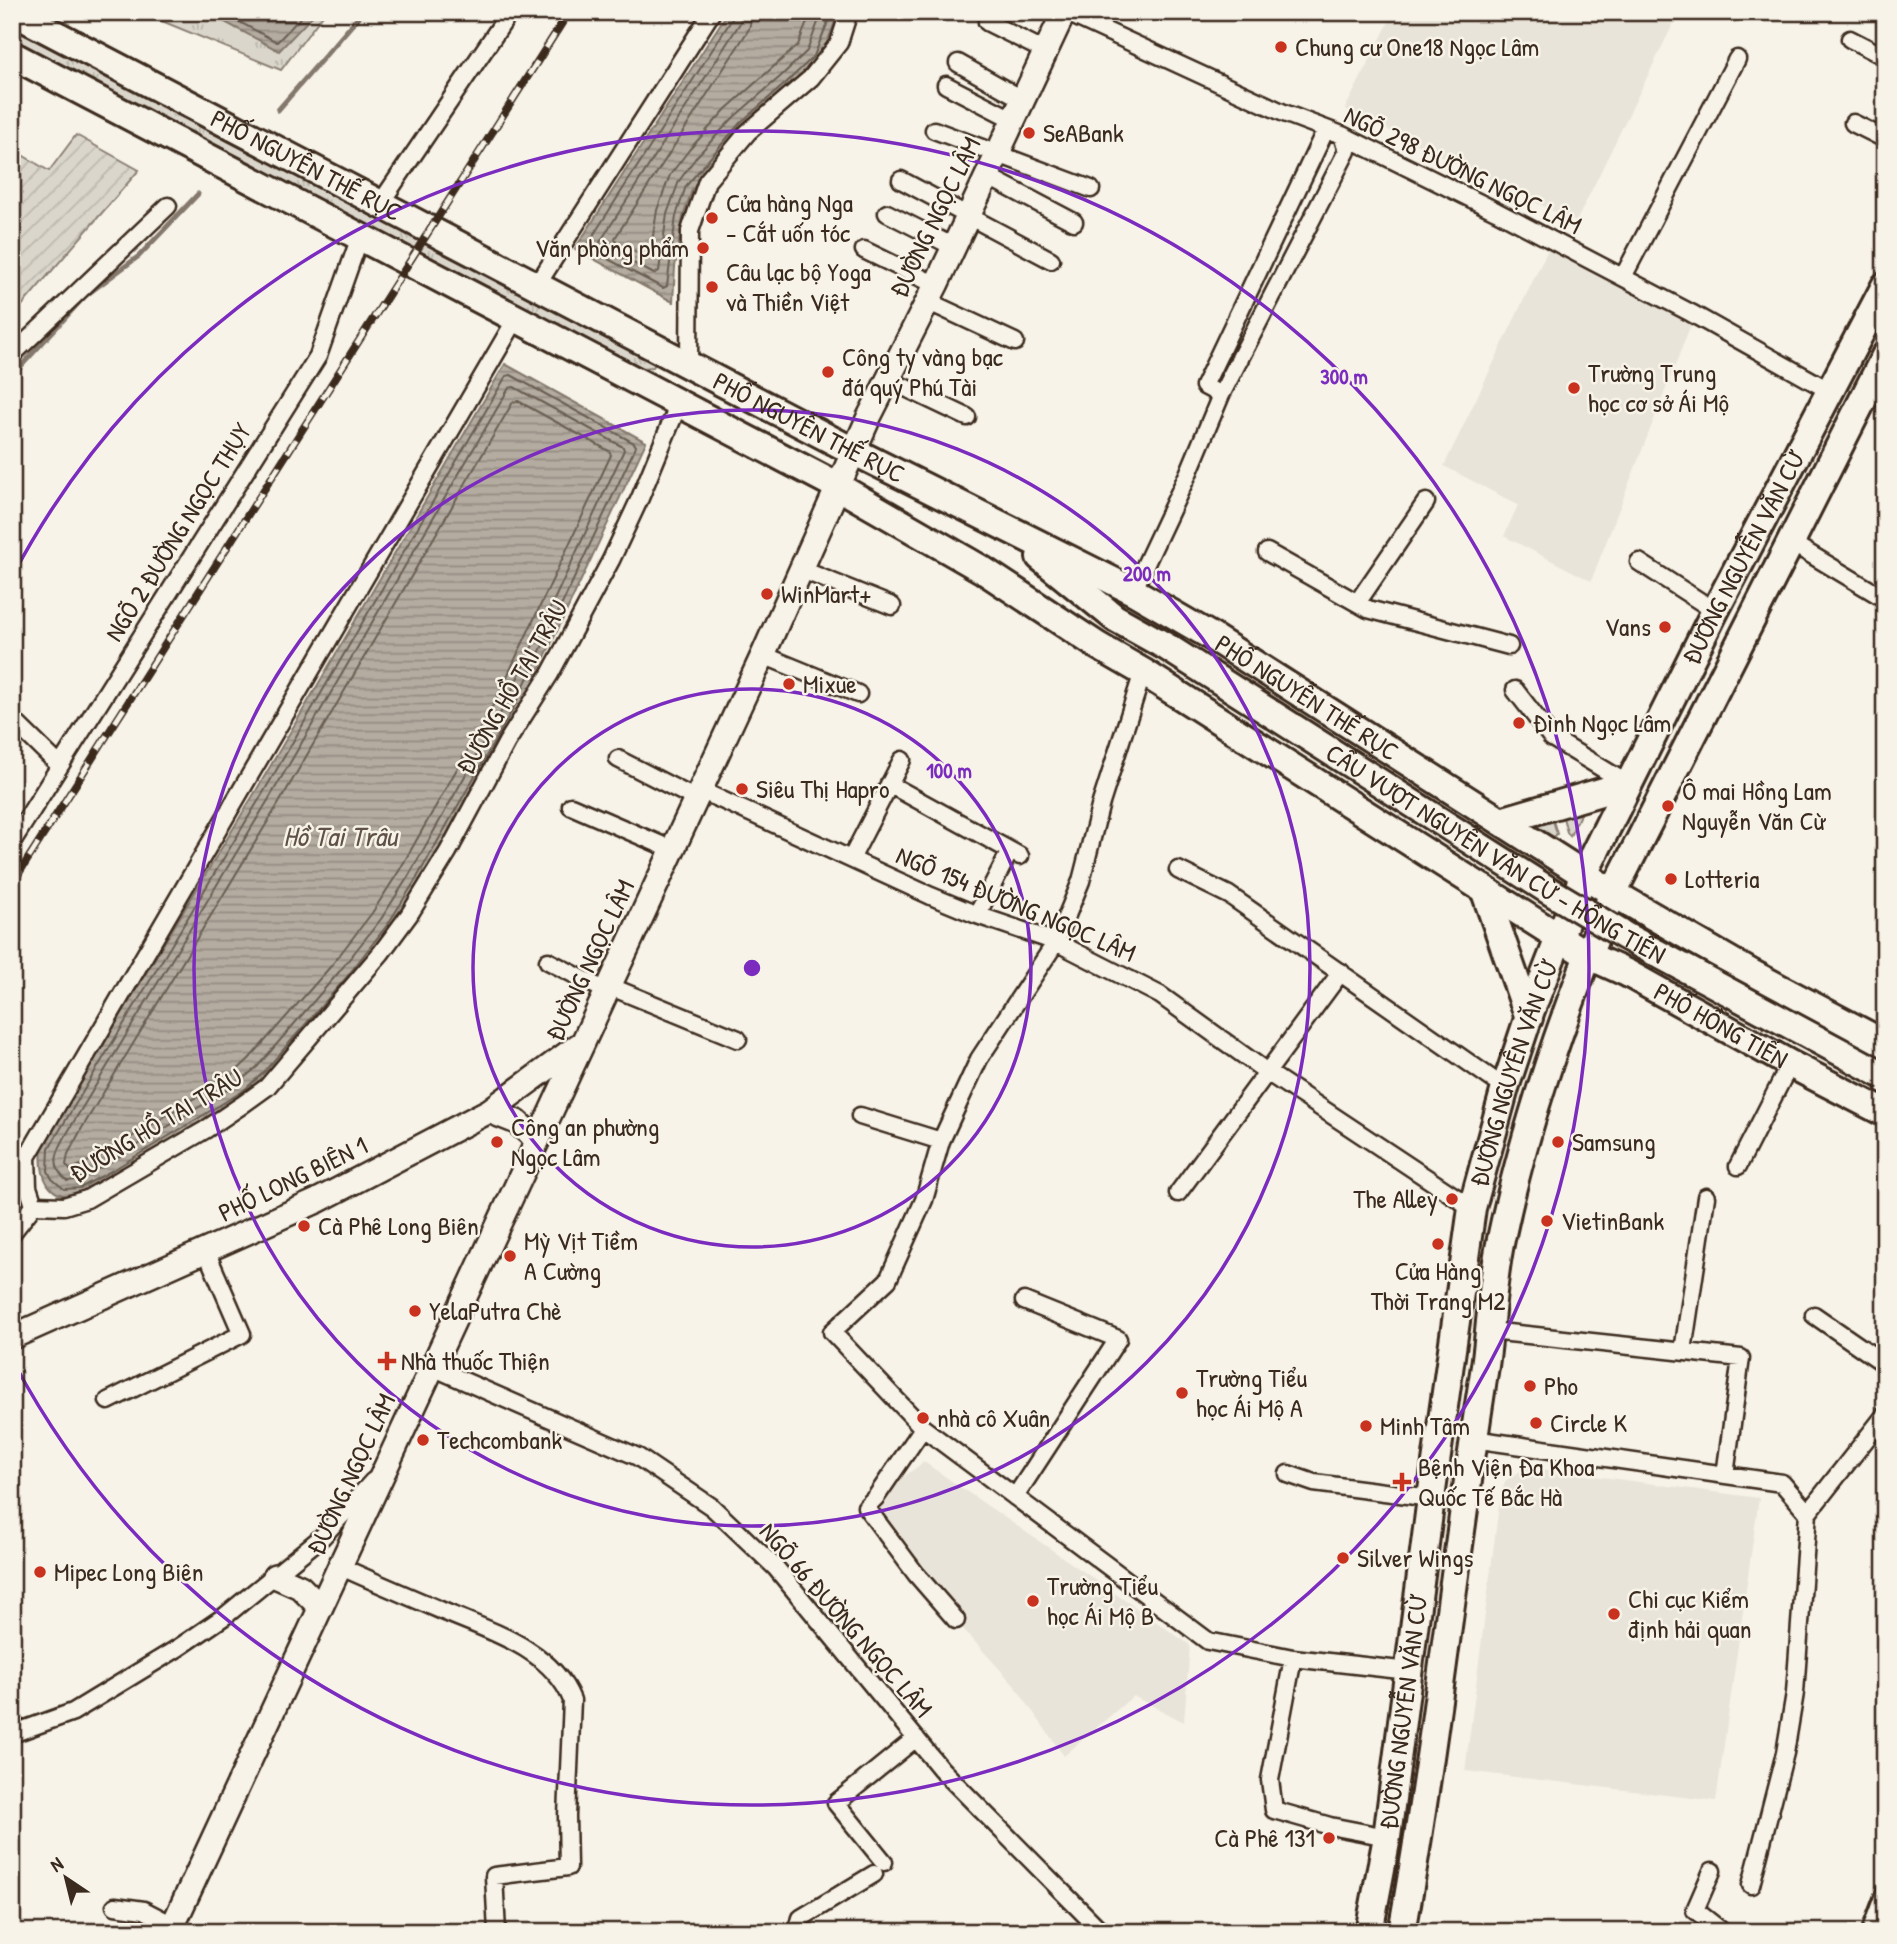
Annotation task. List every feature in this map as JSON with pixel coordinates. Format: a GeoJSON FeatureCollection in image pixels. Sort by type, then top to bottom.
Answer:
{"type":"FeatureCollection","features":[{"type":"Feature","properties":{"kind":"main road","name":"PHỐ NGUYỄN THẾ RỤC"},"geometry":{"type":"LineString","coordinates":[[13,12],[853,451],[1133,591],[1209,635],[1584,874]]}},
{"type":"Feature","properties":{"kind":"main road","name":"ĐƯỜNG NGỌC LÂM"},"geometry":{"type":"LineString","coordinates":[[172,1928],[763,655],[853,451],[932,293],[1064,12]]}},
{"type":"Feature","properties":{"kind":"main road","name":"PHỐ NGUYỄN THẾ RỤC"},"geometry":{"type":"LineString","coordinates":[[12,55],[838,486],[983,570],[1098,646],[1559,937]]}},
{"type":"Feature","properties":{"kind":"main road","name":"ĐƯỜNG NGUYỄN VĂN CỪ"},"geometry":{"type":"LineString","coordinates":[[1369,1932],[1387,1837],[1430,1498],[1472,1208],[1505,1088],[1584,874],[1715,611],[1885,286]]}},
{"type":"Feature","properties":{"kind":"main road","name":"ĐƯỜNG NGUYỄN VĂN CỪ"},"geometry":{"type":"LineString","coordinates":[[1402,1932],[1422,1825],[1500,1241],[1538,1095],[1587,955],[1613,893],[1885,356]]}},
{"type":"Feature","properties":{"kind":"main road"},"geometry":{"type":"LineString","coordinates":[[1005,529],[1115,618]]}},
{"type":"Feature","properties":{"kind":"main road"},"geometry":{"type":"LineString","coordinates":[[983,570],[1115,618]]}},
{"type":"Feature","properties":{"kind":"main road","name":"CẦU VƯỢT NGUYỄN VĂN CỪ – HỒNG TIẾN"},"geometry":{"type":"LineString","coordinates":[[1115,618],[1167,647],[1614,930],[1885,1076]]}},
{"type":"Feature","properties":{"kind":"main road"},"geometry":{"type":"LineString","coordinates":[[1501,821],[1628,784]]}},
{"type":"Feature","properties":{"kind":"main road"},"geometry":{"type":"LineString","coordinates":[[1584,874],[1753,974],[1885,1044]]}},
{"type":"Feature","properties":{"kind":"main road"},"geometry":{"type":"LineString","coordinates":[[1483,889],[1529,1018]]}},
{"type":"Feature","properties":{"kind":"main road","name":"PHỐ HỒNG TIẾN"},"geometry":{"type":"LineString","coordinates":[[1559,937],[1587,955],[1627,973],[1790,1064],[1885,1113]]}},
{"type":"Feature","properties":{"kind":"main road","name":"PHỐ LONG BIÊN 1"},"geometry":{"type":"LineString","coordinates":[[12,1337],[317,1201],[489,1111],[582,1044]]}},
{"type":"Feature","properties":{"kind":"main road"},"geometry":{"type":"LineString","coordinates":[[489,1111],[517,1122],[537,1140]]}},
{"type":"Feature","properties":{"kind":"main road"},"geometry":{"type":"LineString","coordinates":[[275,1576],[300,1587],[320,1607]]}},
{"type":"Feature","properties":{"kind":"street"},"geometry":{"type":"LineString","coordinates":[[380,204],[510,12]]}},
{"type":"Feature","properties":{"kind":"street"},"geometry":{"type":"LineString","coordinates":[[537,285],[712,12]]}},
{"type":"Feature","properties":{"kind":"street"},"geometry":{"type":"LineString","coordinates":[[689,365],[690,231],[707,181],[748,132],[811,78],[839,43],[849,12]]}},
{"type":"Feature","properties":{"kind":"street","name":"NGÕ 298 ĐƯỜNG NGỌC LÂM"},"geometry":{"type":"LineString","coordinates":[[1064,12],[1273,109],[1342,135],[1623,278],[1829,390]]}},
{"type":"Feature","properties":{"kind":"street"},"geometry":{"type":"LineString","coordinates":[[986,22],[1045,51]]}},
{"type":"Feature","properties":{"kind":"street"},"geometry":{"type":"LineString","coordinates":[[1850,39],[1885,57]]}},
{"type":"Feature","properties":{"kind":"street"},"geometry":{"type":"LineString","coordinates":[[1623,278],[1737,59]]}},
{"type":"Feature","properties":{"kind":"street"},"geometry":{"type":"LineString","coordinates":[[958,63],[1017,109]]}},
{"type":"Feature","properties":{"kind":"street"},"geometry":{"type":"LineString","coordinates":[[946,85],[1017,109]]}},
{"type":"Feature","properties":{"kind":"street"},"geometry":{"type":"LineString","coordinates":[[1853,123],[1885,139]]}},
{"type":"Feature","properties":{"kind":"street"},"geometry":{"type":"LineString","coordinates":[[1221,396],[1204,386],[1326,129]]}},
{"type":"Feature","properties":{"kind":"street"},"geometry":{"type":"LineString","coordinates":[[934,130],[1091,189]]}},
{"type":"Feature","properties":{"kind":"street"},"geometry":{"type":"LineString","coordinates":[[1133,591],[1221,396],[1346,151],[1342,135]]}},
{"type":"Feature","properties":{"kind":"street"},"geometry":{"type":"LineString","coordinates":[[987,176],[1074,222]]}},
{"type":"Feature","properties":{"kind":"street"},"geometry":{"type":"LineString","coordinates":[[901,180],[1051,260]]}},
{"type":"Feature","properties":{"kind":"street"},"geometry":{"type":"LineString","coordinates":[[12,355],[168,206]]}},
{"type":"Feature","properties":{"kind":"street"},"geometry":{"type":"LineString","coordinates":[[887,213],[954,247]]}},
{"type":"Feature","properties":{"kind":"street","name":"NGÕ 2 ĐƯỜNG NGỌC THỤY"},"geometry":{"type":"LineString","coordinates":[[12,842],[318,356],[360,237]]}},
{"type":"Feature","properties":{"kind":"street"},"geometry":{"type":"LineString","coordinates":[[864,250],[1015,342]]}},
{"type":"Feature","properties":{"kind":"street","name":"ĐƯỜNG HỒ TAI TRÂU"},"geometry":{"type":"LineString","coordinates":[[516,318],[27,1157],[29,1187],[34,1205],[64,1206],[87,1199],[205,1130],[267,1087],[381,953],[409,915],[448,852],[507,742],[560,656],[611,560],[679,403]]}},
{"type":"Feature","properties":{"kind":"street"},"geometry":{"type":"LineString","coordinates":[[887,379],[967,417]]}},
{"type":"Feature","properties":{"kind":"street"},"geometry":{"type":"LineString","coordinates":[[1357,603],[1426,502]]}},
{"type":"Feature","properties":{"kind":"street"},"geometry":{"type":"LineString","coordinates":[[1790,542],[1885,598]]}},
{"type":"Feature","properties":{"kind":"street"},"geometry":{"type":"LineString","coordinates":[[1267,552],[1368,610],[1509,646]]}},
{"type":"Feature","properties":{"kind":"street"},"geometry":{"type":"LineString","coordinates":[[1639,562],[1715,611]]}},
{"type":"Feature","properties":{"kind":"street"},"geometry":{"type":"LineString","coordinates":[[800,569],[892,606]]}},
{"type":"Feature","properties":{"kind":"street"},"geometry":{"type":"LineString","coordinates":[[763,655],[858,694]]}},
{"type":"Feature","properties":{"kind":"street"},"geometry":{"type":"LineString","coordinates":[[1143,672],[1101,803],[1081,881],[1056,942],[979,1059],[941,1141],[924,1200],[888,1280],[832,1332],[923,1428],[1208,1641],[1293,1658],[1409,1671]]}},
{"type":"Feature","properties":{"kind":"street"},"geometry":{"type":"LineString","coordinates":[[1516,690],[1552,738],[1628,784]]}},
{"type":"Feature","properties":{"kind":"street"},"geometry":{"type":"LineString","coordinates":[[12,719],[60,765]]}},
{"type":"Feature","properties":{"kind":"street","name":"NGÕ 154 ĐƯỜNG NGỌC LÂM"},"geometry":{"type":"LineString","coordinates":[[618,759],[977,915],[1056,942],[1160,995],[1268,1072],[1472,1208]]}},
{"type":"Feature","properties":{"kind":"street"},"geometry":{"type":"LineString","coordinates":[[851,859],[902,760]]}},
{"type":"Feature","properties":{"kind":"street"},"geometry":{"type":"LineString","coordinates":[[890,784],[1015,853],[977,915]]}},
{"type":"Feature","properties":{"kind":"street"},"geometry":{"type":"LineString","coordinates":[[570,806],[673,850]]}},
{"type":"Feature","properties":{"kind":"street"},"geometry":{"type":"LineString","coordinates":[[1178,870],[1229,895],[1505,1088]]}},
{"type":"Feature","properties":{"kind":"street"},"geometry":{"type":"LineString","coordinates":[[548,961],[608,988],[738,1039]]}},
{"type":"Feature","properties":{"kind":"street"},"geometry":{"type":"LineString","coordinates":[[1178,1193],[1342,972]]}},
{"type":"Feature","properties":{"kind":"street"},"geometry":{"type":"LineString","coordinates":[[1738,1166],[1790,1064]]}},
{"type":"Feature","properties":{"kind":"street"},"geometry":{"type":"LineString","coordinates":[[860,1116],[941,1141]]}},
{"type":"Feature","properties":{"kind":"street"},"geometry":{"type":"LineString","coordinates":[[1683,1352],[1706,1198]]}},
{"type":"Feature","properties":{"kind":"street"},"geometry":{"type":"LineString","coordinates":[[12,1233],[34,1205]]}},
{"type":"Feature","properties":{"kind":"street"},"geometry":{"type":"LineString","coordinates":[[108,1401],[242,1334],[206,1251]]}},
{"type":"Feature","properties":{"kind":"street"},"geometry":{"type":"LineString","coordinates":[[1015,1497],[1118,1339],[1024,1301]]}},
{"type":"Feature","properties":{"kind":"street"},"geometry":{"type":"LineString","coordinates":[[1814,1315],[1882,1362],[1885,1369]]}},
{"type":"Feature","properties":{"kind":"street"},"geometry":{"type":"LineString","coordinates":[[1490,1331],[1741,1358],[1725,1475]]}},
{"type":"Feature","properties":{"kind":"street","name":"NGÕ 66 ĐƯỜNG NGỌC LÂM"},"geometry":{"type":"LineString","coordinates":[[432,1367],[638,1457],[712,1507],[776,1568],[941,1769],[1102,1932]]}},
{"type":"Feature","properties":{"kind":"street"},"geometry":{"type":"LineString","coordinates":[[1751,1885],[1785,1753],[1795,1693],[1808,1513],[1885,1415]]}},
{"type":"Feature","properties":{"kind":"street"},"geometry":{"type":"LineString","coordinates":[[923,1428],[876,1497],[866,1507],[916,1574],[956,1620]]}},
{"type":"Feature","properties":{"kind":"street"},"geometry":{"type":"LineString","coordinates":[[1473,1439],[1783,1483],[1808,1513]]}},
{"type":"Feature","properties":{"kind":"street"},"geometry":{"type":"LineString","coordinates":[[12,1734],[73,1713],[225,1616],[323,1536],[385,1468]]}},
{"type":"Feature","properties":{"kind":"street"},"geometry":{"type":"LineString","coordinates":[[1288,1474],[1314,1483],[1430,1498]]}},
{"type":"Feature","properties":{"kind":"street"},"geometry":{"type":"LineString","coordinates":[[339,1566],[515,1642],[549,1667],[564,1682],[572,1700],[567,1816],[568,1867],[494,1876],[497,1932]]}},
{"type":"Feature","properties":{"kind":"street"},"geometry":{"type":"LineString","coordinates":[[1293,1658],[1270,1780],[1274,1810],[1330,1826],[1387,1837]]}},
{"type":"Feature","properties":{"kind":"street"},"geometry":{"type":"LineString","coordinates":[[797,1932],[802,1918],[879,1868],[836,1803],[916,1738]]}},
{"type":"Feature","properties":{"kind":"street"},"geometry":{"type":"LineString","coordinates":[[1712,1871],[1695,1910],[1723,1932]]}},
{"type":"Feature","properties":{"kind":"street"},"geometry":{"type":"LineString","coordinates":[[1870,1932],[1885,1892]]}},
{"type":"Feature","properties":{"kind":"street"},"geometry":{"type":"LineString","coordinates":[[115,1906],[144,1910],[172,1928]]}},
{"type":"Feature","properties":{"kind":"shaded area"},"geometry":{"type":"Polygon","coordinates":[[[1394,12],[1679,12],[1576,222],[1345,109],[1394,12]]]}},
{"type":"Feature","properties":{"kind":"shaded area","name":"Trường Trung học cơ sở Ái Mộ"},"geometry":{"type":"Polygon","coordinates":[[[1553,239],[1697,309],[1591,581],[1504,536],[1518,505],[1444,466],[1553,239]]]}},
{"type":"Feature","properties":{"kind":"shaded area","name":"Trường Tiểu học Ái Mộ B"},"geometry":{"type":"Polygon","coordinates":[[[924,1462],[1190,1645],[1184,1722],[1133,1696],[1064,1756],[1014,1685],[965,1631],[918,1572],[870,1501],[924,1462]]]}},
{"type":"Feature","properties":{"kind":"shaded area","name":"Chi cục Kiểm định hải quan"},"geometry":{"type":"Polygon","coordinates":[[[1527,1467],[1759,1498],[1716,1801],[1465,1771],[1499,1505],[1505,1481],[1527,1467]]]}},
{"type":"Feature","properties":{"kind":"green space"},"geometry":{"type":"Polygon","coordinates":[[[140,12],[325,12],[281,70],[140,12]]]}},
{"type":"Feature","properties":{"kind":"green space"},"geometry":{"type":"Polygon","coordinates":[[[12,28],[655,364],[653,367],[642,368],[12,39],[12,28]]]}},
{"type":"Feature","properties":{"kind":"green space"},"geometry":{"type":"Polygon","coordinates":[[[76,135],[139,170],[12,317],[12,149],[49,171],[76,135]]]}},
{"type":"Feature","properties":{"kind":"green space"},"geometry":{"type":"Polygon","coordinates":[[[1582,810],[1570,836],[1562,814],[1582,810]]]}},
{"type":"Feature","properties":{"kind":"green space"},"geometry":{"type":"Polygon","coordinates":[[[1552,817],[1557,834],[1554,837],[1532,824],[1552,817]]]}},
{"type":"Feature","properties":{"kind":"water"},"geometry":{"type":"Polygon","coordinates":[[[206,12],[316,12],[279,51],[206,12]]]}},
{"type":"Feature","properties":{"kind":"water"},"geometry":{"type":"Polygon","coordinates":[[[728,12],[839,12],[820,60],[709,166],[692,190],[683,217],[675,267],[673,302],[575,249],[728,12]]]}},
{"type":"Feature","properties":{"kind":"water","name":"Hồ Tai Trâu"},"geometry":{"type":"Polygon","coordinates":[[[505,364],[646,442],[519,712],[394,928],[268,1078],[248,1096],[82,1195],[61,1195],[53,1190],[44,1177],[42,1146],[257,789],[505,364]]]}},
{"type":"Feature","properties":{"kind":"waterway"},"geometry":{"type":"LineString","coordinates":[[278,110],[363,12]]}},
{"type":"Feature","properties":{"kind":"waterway"},"geometry":{"type":"LineString","coordinates":[[12,376],[85,296],[139,256],[198,194]]}},
{"type":"Feature","properties":{"kind":"railway"},"geometry":{"type":"LineString","coordinates":[[12,884],[569,12]]}},
{"type":"Feature","properties":{"kind":"place","name":"Chung cư One18 Ngọc Lâm"},"geometry":{"type":"Point","coordinates":[1281,47]}},
{"type":"Feature","properties":{"kind":"place","name":"SeABank"},"geometry":{"type":"Point","coordinates":[1029,133]}},
{"type":"Feature","properties":{"kind":"place","name":"Cửa hàng Nga - Cắt uốn tóc"},"geometry":{"type":"Point","coordinates":[712,218]}},
{"type":"Feature","properties":{"kind":"place","name":"Văn phòng phẩm"},"geometry":{"type":"Point","coordinates":[703,248]}},
{"type":"Feature","properties":{"kind":"place","name":"Câu lạc bộ Yoga và Thiền Việt"},"geometry":{"type":"Point","coordinates":[712,287]}},
{"type":"Feature","properties":{"kind":"place","name":"Công ty vàng bạc đá quý Phú Tài"},"geometry":{"type":"Point","coordinates":[828,372]}},
{"type":"Feature","properties":{"kind":"place","name":"Trường Trung học cơ sở Ái Mộ"},"geometry":{"type":"Point","coordinates":[1574,388]}},
{"type":"Feature","properties":{"kind":"place","name":"WinMart+"},"geometry":{"type":"Point","coordinates":[767,594]}},
{"type":"Feature","properties":{"kind":"place","name":"Vans"},"geometry":{"type":"Point","coordinates":[1665,627]}},
{"type":"Feature","properties":{"kind":"place","name":"Mixue"},"geometry":{"type":"Point","coordinates":[789,684]}},
{"type":"Feature","properties":{"kind":"place","name":"Đình Ngọc Lâm"},"geometry":{"type":"Point","coordinates":[1519,723]}},
{"type":"Feature","properties":{"kind":"place","name":"Siêu Thị Hapro"},"geometry":{"type":"Point","coordinates":[742,789]}},
{"type":"Feature","properties":{"kind":"place","name":"Ô mai Hồng Lam Nguyễn Văn Cừ"},"geometry":{"type":"Point","coordinates":[1668,806]}},
{"type":"Feature","properties":{"kind":"place","name":"Lotteria"},"geometry":{"type":"Point","coordinates":[1671,879]}},
{"type":"Feature","properties":{"kind":"place","name":"Công an phường Ngọc Lâm"},"geometry":{"type":"Point","coordinates":[497,1142]}},
{"type":"Feature","properties":{"kind":"place","name":"Samsung"},"geometry":{"type":"Point","coordinates":[1558,1142]}},
{"type":"Feature","properties":{"kind":"place","name":"The Alley"},"geometry":{"type":"Point","coordinates":[1452,1199]}},
{"type":"Feature","properties":{"kind":"place","name":"VietinBank"},"geometry":{"type":"Point","coordinates":[1547,1221]}},
{"type":"Feature","properties":{"kind":"place","name":"Cà Phê Long Biên"},"geometry":{"type":"Point","coordinates":[304,1226]}},
{"type":"Feature","properties":{"kind":"place","name":"Cửa Hàng Thời Trang M2"},"geometry":{"type":"Point","coordinates":[1438,1244]}},
{"type":"Feature","properties":{"kind":"place","name":"Mỳ Vịt Tiềm A Cường"},"geometry":{"type":"Point","coordinates":[510,1256]}},
{"type":"Feature","properties":{"kind":"place","name":"YelaPutra Chè"},"geometry":{"type":"Point","coordinates":[415,1311]}},
{"type":"Feature","properties":{"kind":"place","name":"Nhà thuốc Thiện"},"geometry":{"type":"Point","coordinates":[387,1361]}},
{"type":"Feature","properties":{"kind":"place","name":"Pho"},"geometry":{"type":"Point","coordinates":[1530,1386]}},
{"type":"Feature","properties":{"kind":"place","name":"Trường Tiểu học Ái Mộ A"},"geometry":{"type":"Point","coordinates":[1182,1393]}},
{"type":"Feature","properties":{"kind":"place","name":"nhà cô Xuân"},"geometry":{"type":"Point","coordinates":[923,1418]}},
{"type":"Feature","properties":{"kind":"place","name":"Circle K"},"geometry":{"type":"Point","coordinates":[1536,1423]}},
{"type":"Feature","properties":{"kind":"place","name":"Minh Tâm"},"geometry":{"type":"Point","coordinates":[1366,1426]}},
{"type":"Feature","properties":{"kind":"place","name":"Techcombank"},"geometry":{"type":"Point","coordinates":[423,1440]}},
{"type":"Feature","properties":{"kind":"place","name":"Bệnh Viện Đa Khoa Quốc Tế Bắc Hà"},"geometry":{"type":"Point","coordinates":[1402,1482]}},
{"type":"Feature","properties":{"kind":"place","name":"Silver Wings"},"geometry":{"type":"Point","coordinates":[1343,1558]}},
{"type":"Feature","properties":{"kind":"place","name":"Mipec Long Biên"},"geometry":{"type":"Point","coordinates":[40,1572]}},
{"type":"Feature","properties":{"kind":"place","name":"Trường Tiểu học Ái Mộ B"},"geometry":{"type":"Point","coordinates":[1033,1601]}},
{"type":"Feature","properties":{"kind":"place","name":"Chi cục Kiểm định hải quan"},"geometry":{"type":"Point","coordinates":[1614,1614]}},
{"type":"Feature","properties":{"kind":"place","name":"Cà Phê 131"},"geometry":{"type":"Point","coordinates":[1329,1838]}}]}
